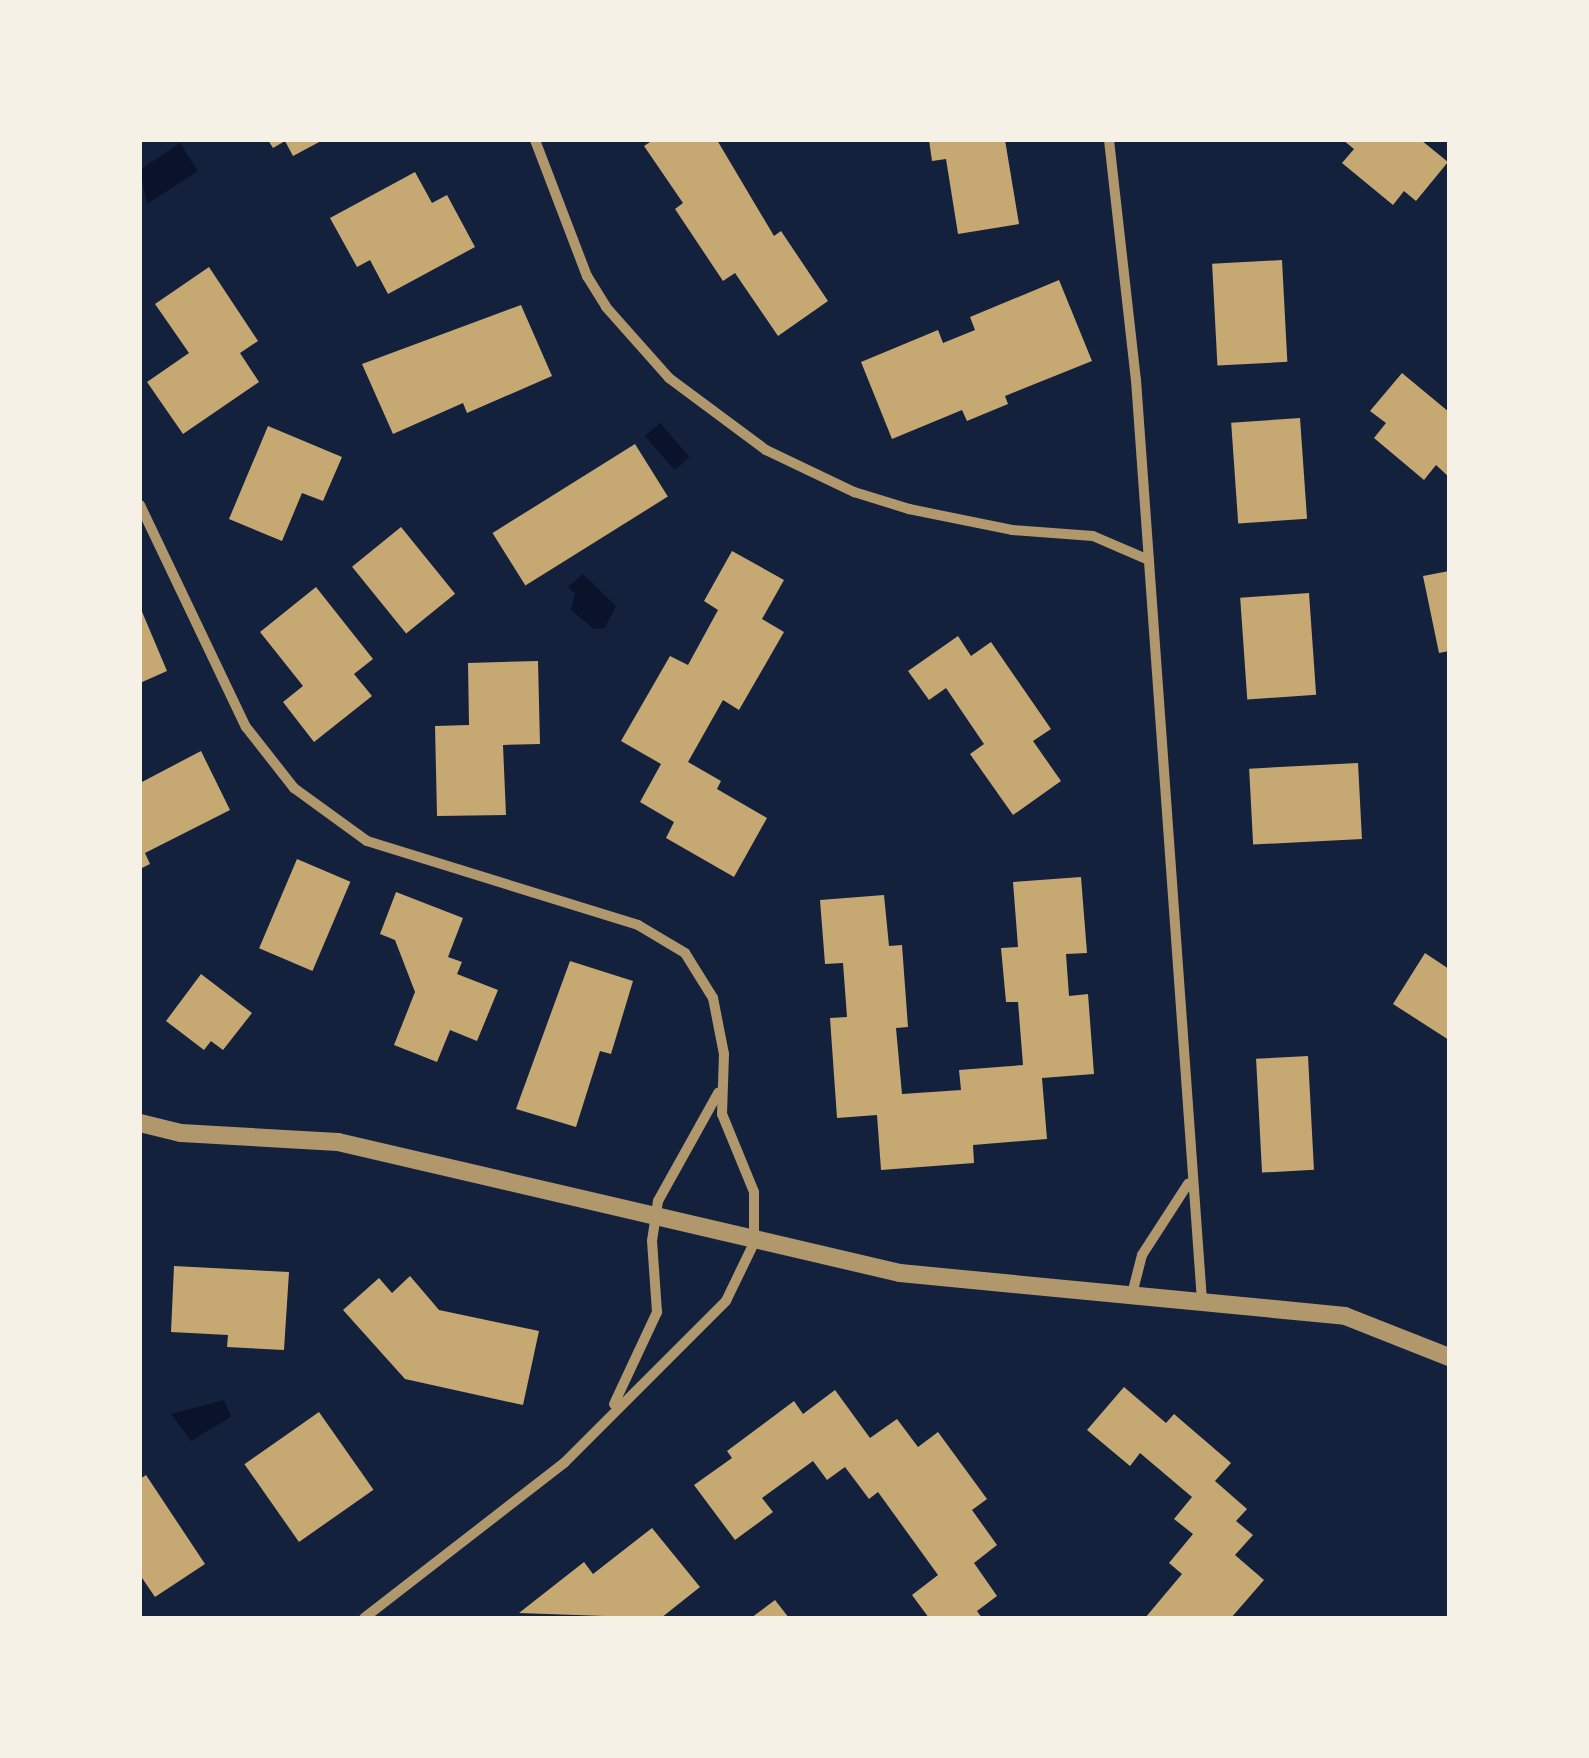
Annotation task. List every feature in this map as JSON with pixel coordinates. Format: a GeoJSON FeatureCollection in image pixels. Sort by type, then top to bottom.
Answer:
{"type":"FeatureCollection","features":[{"type":"Feature","properties":{"kind":"street"},"geometry":{"type":"LineString","coordinates":[[535,140],[582,263],[606,307],[669,378],[766,450],[854,492],[908,509],[1012,530],[1093,536],[1148,560]]}},
{"type":"Feature","properties":{"kind":"street"},"geometry":{"type":"LineString","coordinates":[[1108,140],[1148,560],[1189,1178],[1202,1301]]}},
{"type":"Feature","properties":{"kind":"street"},"geometry":{"type":"LineString","coordinates":[[140,505],[246,727],[294,788],[367,841],[662,937],[685,953],[714,998],[724,1075],[722,1114],[758,1207],[754,1244],[726,1301],[609,1414],[564,1464],[364,1618]]}},
{"type":"Feature","properties":{"kind":"street"},"geometry":{"type":"LineString","coordinates":[[609,1414],[657,1312],[654,1218],[724,1075]]}},
{"type":"Feature","properties":{"kind":"street"},"geometry":{"type":"LineString","coordinates":[[140,1123],[181,1133],[338,1142],[754,1244],[900,1273],[1344,1316],[1445,1352]]}},
{"type":"Feature","properties":{"kind":"street"},"geometry":{"type":"LineString","coordinates":[[1132,1294],[1142,1256],[1185,1198],[1189,1178]]}},
{"type":"Feature","properties":{"kind":"water"},"geometry":{"type":"Polygon","coordinates":[[[180,143],[198,171],[147,204],[140,170],[180,143]]]}},
{"type":"Feature","properties":{"kind":"water"},"geometry":{"type":"Polygon","coordinates":[[[660,423],[690,457],[674,470],[645,436],[660,423]]]}},
{"type":"Feature","properties":{"kind":"water"},"geometry":{"type":"Polygon","coordinates":[[[583,574],[616,606],[605,628],[594,629],[571,610],[575,594],[568,587],[583,574]]]}},
{"type":"Feature","properties":{"kind":"water"},"geometry":{"type":"Polygon","coordinates":[[[224,1400],[231,1417],[191,1441],[171,1414],[224,1400]]]}},
{"type":"Feature","properties":{"kind":"building"},"geometry":{"type":"Polygon","coordinates":[[[268,140],[323,140],[293,156],[285,141],[273,148],[268,140]]]}},
{"type":"Feature","properties":{"kind":"building"},"geometry":{"type":"Polygon","coordinates":[[[653,140],[717,140],[774,236],[781,231],[828,301],[778,336],[735,273],[723,281],[675,209],[683,203],[644,146],[653,140]]]}},
{"type":"Feature","properties":{"kind":"building"},"geometry":{"type":"Polygon","coordinates":[[[929,140],[1005,140],[1019,224],[958,234],[946,159],[932,161],[929,140]]]}},
{"type":"Feature","properties":{"kind":"building"},"geometry":{"type":"Polygon","coordinates":[[[1343,140],[1421,140],[1448,162],[1416,201],[1404,191],[1393,205],[1342,163],[1354,149],[1343,140]]]}},
{"type":"Feature","properties":{"kind":"building"},"geometry":{"type":"Polygon","coordinates":[[[415,172],[432,203],[447,195],[475,247],[388,294],[370,260],[357,267],[330,218],[415,172]]]}},
{"type":"Feature","properties":{"kind":"building"},"geometry":{"type":"Polygon","coordinates":[[[1282,260],[1287,362],[1217,366],[1212,264],[1282,260]]]}},
{"type":"Feature","properties":{"kind":"building"},"geometry":{"type":"Polygon","coordinates":[[[209,267],[258,341],[240,353],[259,382],[183,434],[147,382],[189,353],[155,304],[209,267]]]}},
{"type":"Feature","properties":{"kind":"building"},"geometry":{"type":"Polygon","coordinates":[[[1059,280],[1092,361],[1005,396],[1008,404],[967,421],[962,410],[892,439],[861,362],[938,330],[943,343],[975,330],[970,317],[1059,280]]]}},
{"type":"Feature","properties":{"kind":"building"},"geometry":{"type":"Polygon","coordinates":[[[521,305],[552,376],[467,413],[463,403],[393,434],[362,364],[521,305]]]}},
{"type":"Feature","properties":{"kind":"building"},"geometry":{"type":"Polygon","coordinates":[[[1402,373],[1449,412],[1449,477],[1436,465],[1424,480],[1374,438],[1386,423],[1370,411],[1402,373]]]}},
{"type":"Feature","properties":{"kind":"building"},"geometry":{"type":"Polygon","coordinates":[[[1300,418],[1307,519],[1238,524],[1231,423],[1300,418]]]}},
{"type":"Feature","properties":{"kind":"building"},"geometry":{"type":"Polygon","coordinates":[[[268,426],[342,457],[323,501],[302,493],[282,541],[229,519],[268,426]]]}},
{"type":"Feature","properties":{"kind":"building"},"geometry":{"type":"Polygon","coordinates":[[[635,444],[668,497],[525,586],[493,533],[635,444]]]}},
{"type":"Feature","properties":{"kind":"building"},"geometry":{"type":"Polygon","coordinates":[[[401,527],[455,594],[406,633],[352,567],[401,527]]]}},
{"type":"Feature","properties":{"kind":"building"},"geometry":{"type":"Polygon","coordinates":[[[732,551],[784,580],[762,619],[784,632],[739,710],[723,700],[688,762],[721,781],[717,789],[767,818],[734,877],[666,838],[674,822],[640,802],[661,764],[621,741],[670,656],[688,665],[718,610],[704,601],[732,551]]]}},
{"type":"Feature","properties":{"kind":"building"},"geometry":{"type":"Polygon","coordinates":[[[1449,571],[1449,651],[1439,653],[1423,576],[1449,571]]]}},
{"type":"Feature","properties":{"kind":"building"},"geometry":{"type":"Polygon","coordinates":[[[316,587],[373,659],[354,674],[372,696],[314,742],[283,702],[303,686],[260,632],[316,587]]]}},
{"type":"Feature","properties":{"kind":"building"},"geometry":{"type":"Polygon","coordinates":[[[1309,593],[1316,695],[1247,700],[1240,598],[1309,593]]]}},
{"type":"Feature","properties":{"kind":"building"},"geometry":{"type":"Polygon","coordinates":[[[140,607],[167,671],[140,683],[140,607]]]}},
{"type":"Feature","properties":{"kind":"building"},"geometry":{"type":"Polygon","coordinates":[[[958,636],[971,656],[991,642],[1051,729],[1033,741],[1061,781],[1013,815],[970,754],[984,744],[946,688],[929,700],[908,671],[958,636]]]}},
{"type":"Feature","properties":{"kind":"building"},"geometry":{"type":"Polygon","coordinates":[[[538,661],[540,744],[503,745],[506,815],[437,816],[435,726],[469,725],[468,663],[538,661]]]}},
{"type":"Feature","properties":{"kind":"building"},"geometry":{"type":"Polygon","coordinates":[[[201,751],[230,810],[145,853],[150,864],[140,869],[140,783],[201,751]]]}},
{"type":"Feature","properties":{"kind":"building"},"geometry":{"type":"Polygon","coordinates":[[[1358,763],[1362,839],[1253,845],[1249,769],[1358,763]]]}},
{"type":"Feature","properties":{"kind":"building"},"geometry":{"type":"Polygon","coordinates":[[[297,859],[350,882],[312,971],[259,948],[297,859]]]}},
{"type":"Feature","properties":{"kind":"building"},"geometry":{"type":"Polygon","coordinates":[[[1081,877],[1087,953],[1066,954],[1069,996],[1088,994],[1094,1074],[1042,1078],[1047,1139],[973,1145],[974,1163],[881,1170],[877,1115],[837,1118],[830,1018],[847,1017],[843,963],[825,964],[820,900],[884,895],[889,946],[902,945],[908,1027],[896,1028],[902,1094],[961,1090],[959,1070],[1023,1065],[1018,1002],[1006,1002],[1001,948],[1018,947],[1013,882],[1081,877]]]}},
{"type":"Feature","properties":{"kind":"building"},"geometry":{"type":"Polygon","coordinates":[[[396,892],[463,918],[448,957],[462,962],[457,974],[498,990],[477,1041],[450,1030],[437,1062],[394,1045],[415,992],[395,940],[380,934],[396,892]]]}},
{"type":"Feature","properties":{"kind":"building"},"geometry":{"type":"Polygon","coordinates":[[[1425,953],[1449,969],[1449,1040],[1393,1004],[1425,953]]]}},
{"type":"Feature","properties":{"kind":"building"},"geometry":{"type":"Polygon","coordinates":[[[570,961],[633,981],[611,1054],[600,1051],[576,1127],[516,1109],[570,961]]]}},
{"type":"Feature","properties":{"kind":"building"},"geometry":{"type":"Polygon","coordinates":[[[201,974],[252,1013],[223,1050],[211,1041],[204,1050],[166,1021],[201,974]]]}},
{"type":"Feature","properties":{"kind":"building"},"geometry":{"type":"Polygon","coordinates":[[[1308,1056],[1314,1170],[1262,1173],[1256,1059],[1308,1056]]]}},
{"type":"Feature","properties":{"kind":"building"},"geometry":{"type":"Polygon","coordinates":[[[174,1266],[289,1272],[284,1350],[227,1347],[228,1335],[171,1332],[174,1266]]]}},
{"type":"Feature","properties":{"kind":"building"},"geometry":{"type":"Polygon","coordinates":[[[410,1276],[439,1310],[539,1331],[523,1405],[405,1379],[343,1310],[379,1278],[392,1293],[410,1276]]]}},
{"type":"Feature","properties":{"kind":"building"},"geometry":{"type":"Polygon","coordinates":[[[1124,1387],[1166,1423],[1174,1414],[1231,1463],[1215,1481],[1247,1509],[1236,1521],[1253,1535],[1235,1555],[1264,1580],[1231,1618],[1145,1618],[1182,1574],[1169,1563],[1193,1534],[1174,1519],[1192,1497],[1140,1453],[1130,1466],[1087,1430],[1124,1387]]]}},
{"type":"Feature","properties":{"kind":"building"},"geometry":{"type":"Polygon","coordinates":[[[835,1390],[870,1438],[897,1419],[918,1447],[938,1432],[987,1499],[972,1510],[997,1545],[974,1563],[997,1596],[977,1611],[982,1618],[929,1618],[912,1595],[938,1575],[878,1492],[869,1499],[845,1467],[827,1480],[813,1461],[762,1498],[773,1512],[735,1540],[694,1485],[732,1458],[727,1451],[794,1401],[803,1414],[835,1390]]]}},
{"type":"Feature","properties":{"kind":"building"},"geometry":{"type":"Polygon","coordinates":[[[319,1412],[373,1490],[299,1542],[244,1464],[319,1412]]]}},
{"type":"Feature","properties":{"kind":"building"},"geometry":{"type":"Polygon","coordinates":[[[146,1475],[205,1564],[155,1597],[140,1575],[140,1479],[146,1475]]]}},
{"type":"Feature","properties":{"kind":"building"},"geometry":{"type":"Polygon","coordinates":[[[652,1528],[700,1587],[661,1618],[519,1613],[584,1562],[593,1574],[652,1528]]]}},
{"type":"Feature","properties":{"kind":"building"},"geometry":{"type":"Polygon","coordinates":[[[775,1600],[789,1618],[751,1618],[775,1600]]]}}]}
